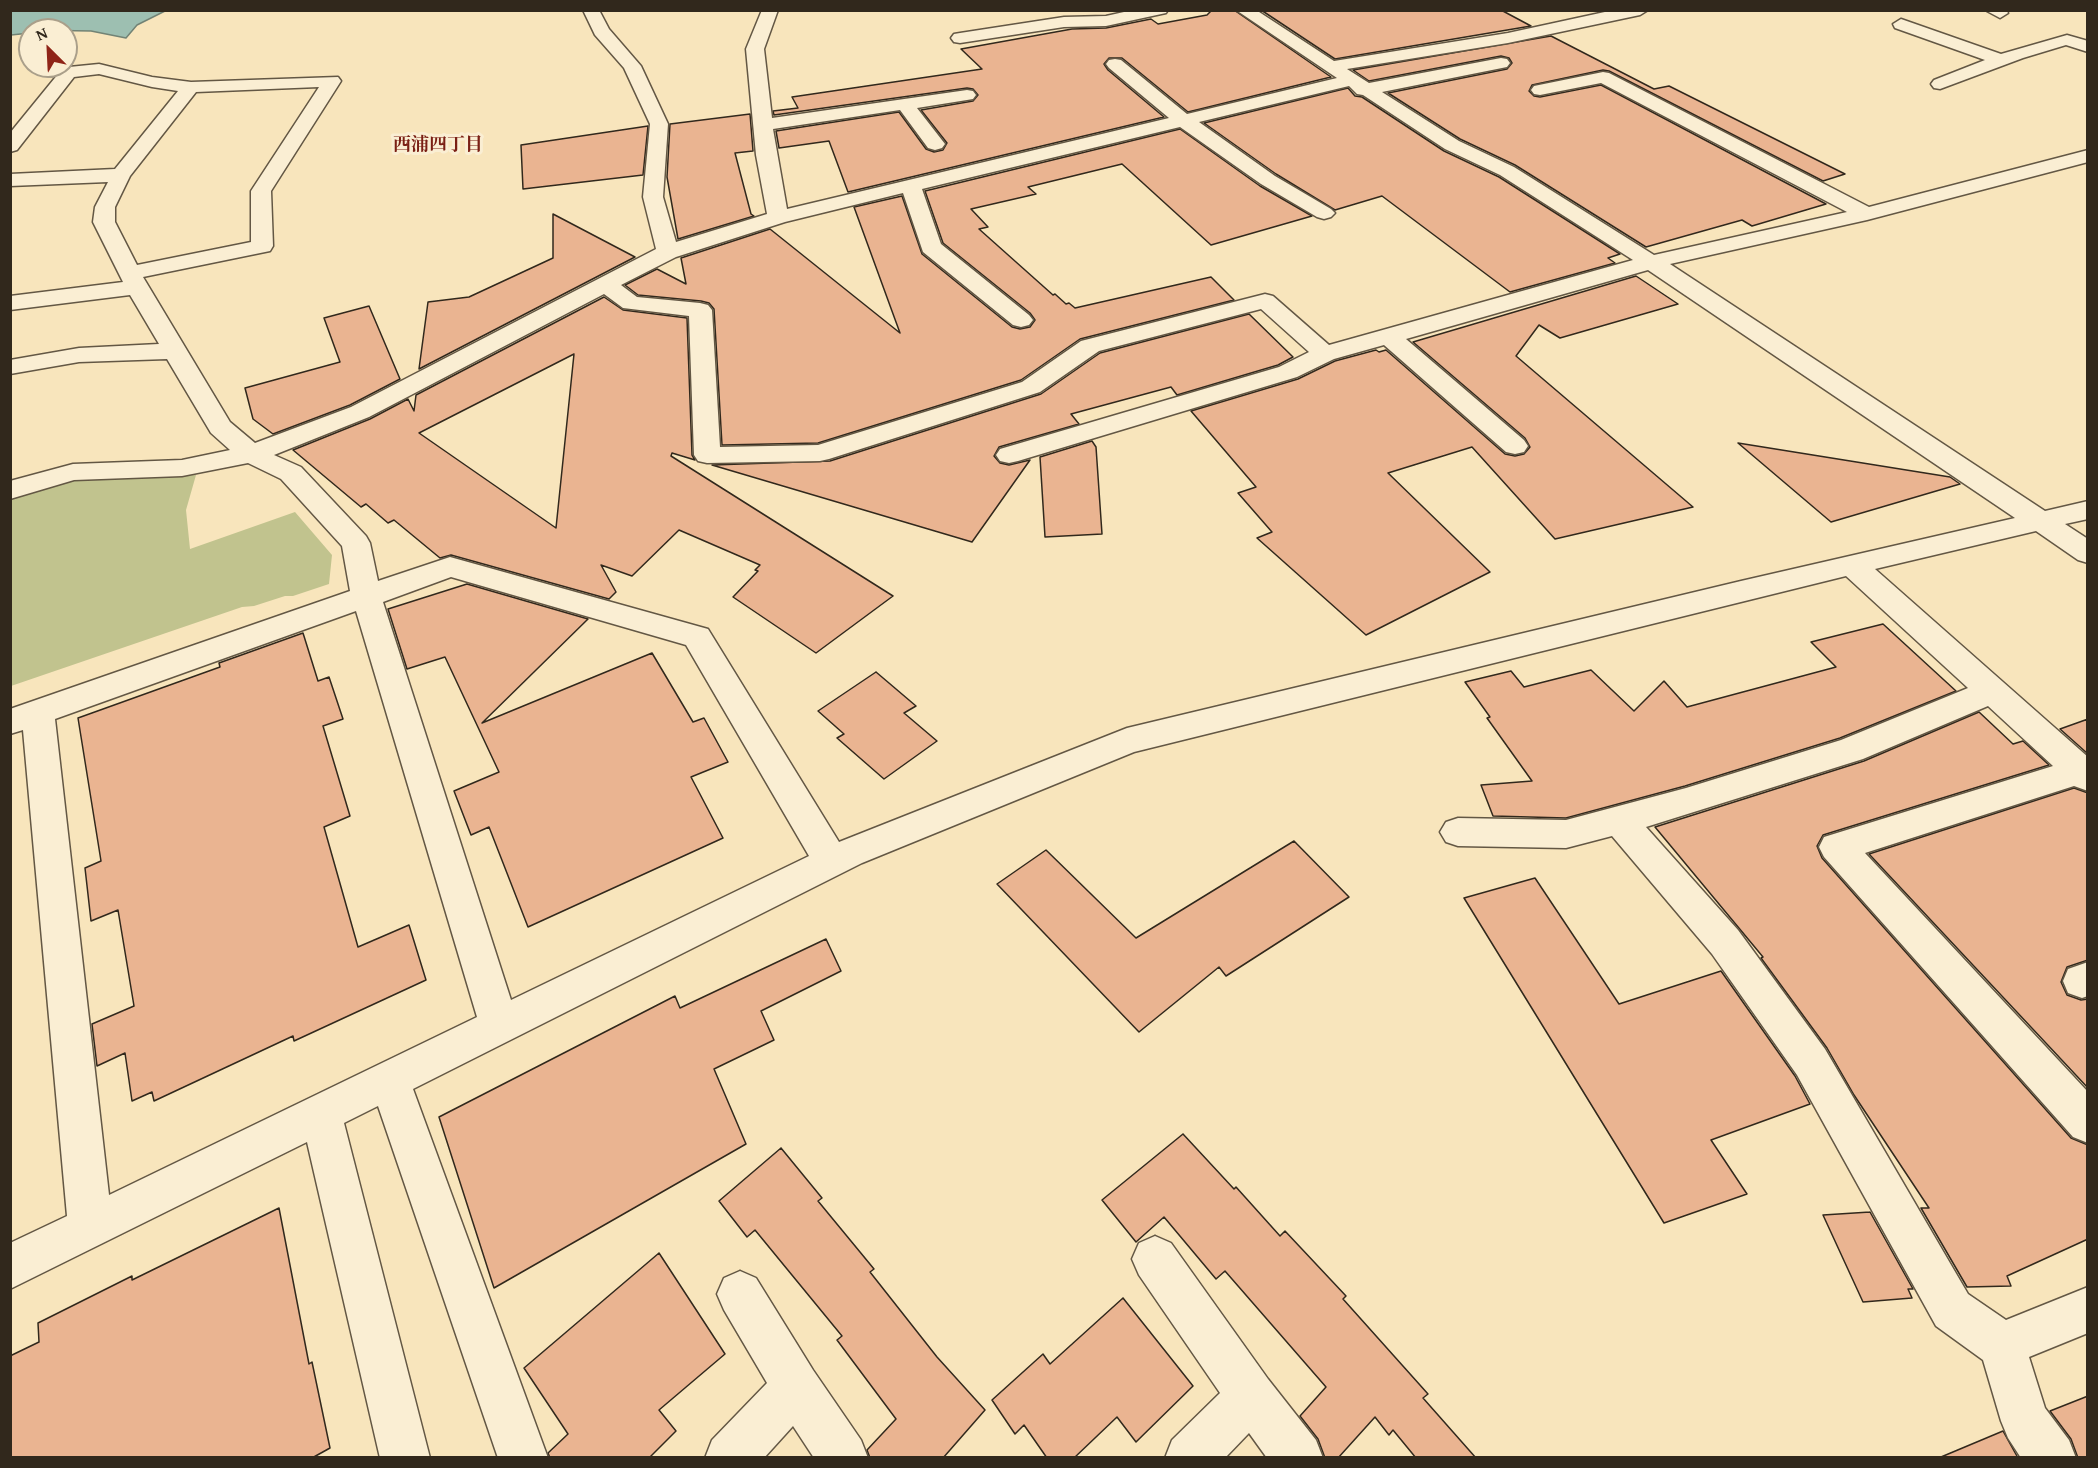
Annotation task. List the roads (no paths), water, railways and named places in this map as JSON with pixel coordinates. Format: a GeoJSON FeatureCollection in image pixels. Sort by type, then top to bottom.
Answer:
{"type":"FeatureCollection","features":[{"type":"Feature","properties":{"kind":"street"},"geometry":{"type":"LineString","coordinates":[[591,10],[601,31],[632,66],[659,124],[653,197],[668,252]]}},
{"type":"Feature","properties":{"kind":"street"},"geometry":{"type":"LineString","coordinates":[[770,10],[755,49],[766,155],[778,217]]}},
{"type":"Feature","properties":{"kind":"street"},"geometry":{"type":"LineString","coordinates":[[960,38],[1064,22],[1106,21],[1160,10]]}},
{"type":"Feature","properties":{"kind":"street"},"geometry":{"type":"LineString","coordinates":[[1329,67],[1508,38],[1640,10]]}},
{"type":"Feature","properties":{"kind":"street"},"geometry":{"type":"LineString","coordinates":[[1248,14],[1276,13]]}},
{"type":"Feature","properties":{"kind":"street"},"geometry":{"type":"LineString","coordinates":[[1248,14],[1452,145],[1507,171],[1651,262],[2088,554]]}},
{"type":"Feature","properties":{"kind":"street"},"geometry":{"type":"LineString","coordinates":[[1901,24],[2001,60]]}},
{"type":"Feature","properties":{"kind":"street"},"geometry":{"type":"LineString","coordinates":[[1940,84],[2001,60],[2067,40],[2088,47]]}},
{"type":"Feature","properties":{"kind":"street"},"geometry":{"type":"LineString","coordinates":[[10,490],[73,472],[182,468],[251,454],[360,412],[668,252],[778,217],[1184,121],[1356,85],[1501,63]]}},
{"type":"Feature","properties":{"kind":"street"},"geometry":{"type":"LineString","coordinates":[[1115,64],[1184,121],[1268,180],[1324,213]]}},
{"type":"Feature","properties":{"kind":"street"},"geometry":{"type":"LineString","coordinates":[[10,146],[69,72],[99,69],[152,82],[191,87],[332,81],[261,192],[262,246],[133,280],[10,303]]}},
{"type":"Feature","properties":{"kind":"street"},"geometry":{"type":"LineString","coordinates":[[1540,90],[1603,77],[1867,214]]}},
{"type":"Feature","properties":{"kind":"street"},"geometry":{"type":"LineString","coordinates":[[191,87],[121,175],[105,207],[104,222],[133,280],[220,427],[251,454],[291,473],[356,543],[366,596],[500,1026]]}},
{"type":"Feature","properties":{"kind":"street"},"geometry":{"type":"LineString","coordinates":[[763,125],[967,95]]}},
{"type":"Feature","properties":{"kind":"street"},"geometry":{"type":"LineString","coordinates":[[905,104],[935,144]]}},
{"type":"Feature","properties":{"kind":"street"},"geometry":{"type":"LineString","coordinates":[[1009,455],[1288,372],[1325,354],[1651,262],[1867,214],[2088,156]]}},
{"type":"Feature","properties":{"kind":"street"},"geometry":{"type":"LineString","coordinates":[[10,180],[121,175]]}},
{"type":"Feature","properties":{"kind":"street"},"geometry":{"type":"LineString","coordinates":[[911,185],[931,247],[1021,320]]}},
{"type":"Feature","properties":{"kind":"street"},"geometry":{"type":"LineString","coordinates":[[606,285],[630,303],[700,310],[707,455],[820,453],[1031,387],[1090,346],[1265,301],[1325,354]]}},
{"type":"Feature","properties":{"kind":"street"},"geometry":{"type":"LineString","coordinates":[[1388,336],[1515,447]]}},
{"type":"Feature","properties":{"kind":"street"},"geometry":{"type":"LineString","coordinates":[[10,367],[79,355],[176,351]]}},
{"type":"Feature","properties":{"kind":"street"},"geometry":{"type":"LineString","coordinates":[[10,1267],[832,862],[1126,741],[2088,510]]}},
{"type":"Feature","properties":{"kind":"street"},"geometry":{"type":"LineString","coordinates":[[1852,566],[2084,775]]}},
{"type":"Feature","properties":{"kind":"street"},"geometry":{"type":"LineString","coordinates":[[90,1228],[24,717],[450,567],[697,637],[832,862]]}},
{"type":"Feature","properties":{"kind":"street"},"geometry":{"type":"LineString","coordinates":[[1458,832],[1566,834],[1686,802],[1851,750],[1992,691]]}},
{"type":"Feature","properties":{"kind":"street"},"geometry":{"type":"LineString","coordinates":[[2084,775],[1837,847],[2088,1123]]}},
{"type":"Feature","properties":{"kind":"street"},"geometry":{"type":"LineString","coordinates":[[1619,820],[1725,942],[1811,1062],[1952,1310],[2002,1344],[2025,1421],[2051,1458]]}},
{"type":"Feature","properties":{"kind":"street"},"geometry":{"type":"LineString","coordinates":[[389,1080],[523,1458]]}},
{"type":"Feature","properties":{"kind":"street"},"geometry":{"type":"LineString","coordinates":[[321,1113],[405,1458]]}},
{"type":"Feature","properties":{"kind":"street"},"geometry":{"type":"LineString","coordinates":[[1155,1259],[1251,1396],[1298,1458]]}},
{"type":"Feature","properties":{"kind":"street"},"geometry":{"type":"LineString","coordinates":[[740,1294],[843,1458]]}},
{"type":"Feature","properties":{"kind":"street"},"geometry":{"type":"LineString","coordinates":[[2002,1344],[2088,1310]]}},
{"type":"Feature","properties":{"kind":"street"},"geometry":{"type":"LineString","coordinates":[[730,1458],[796,1386]]}},
{"type":"Feature","properties":{"kind":"street"},"geometry":{"type":"LineString","coordinates":[[1191,1458],[1251,1396]]}},
{"type":"Feature","properties":{"kind":"district","name":"西浦四丁目"},"geometry":{"type":"Point","coordinates":[438,145]}}]}
